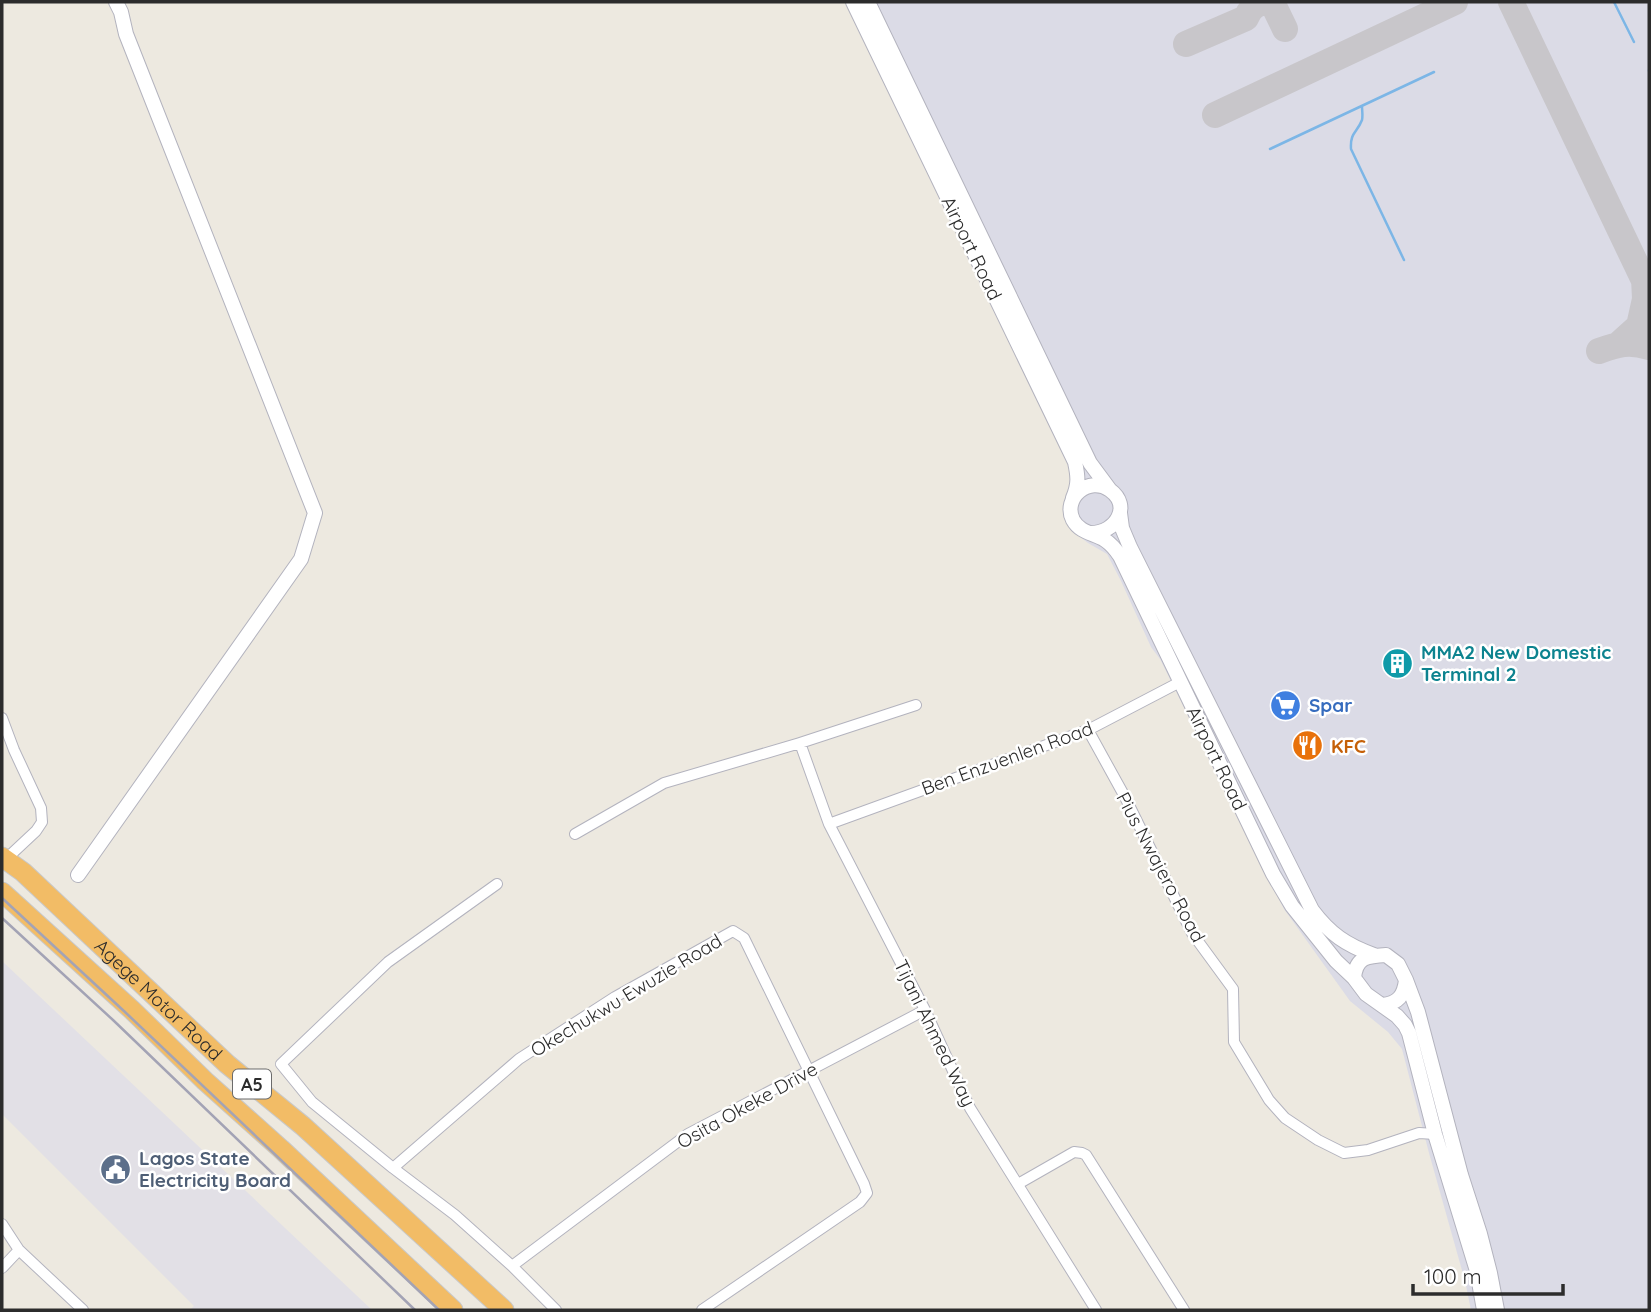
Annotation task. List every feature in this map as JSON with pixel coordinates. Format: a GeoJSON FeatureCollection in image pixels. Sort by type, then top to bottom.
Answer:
{"type":"FeatureCollection","features":[{"type":"Feature","properties":{"kind":"highway","name":"Agege Motor Road"},"geometry":{"type":"LineString","coordinates":[[3,859],[23,872],[227,1064],[303,1126],[504,1310]]}},
{"type":"Feature","properties":{"kind":"highway","name":"Agege Motor Road"},"geometry":{"type":"LineString","coordinates":[[2,892],[453,1310]]}},
{"type":"Feature","properties":{"kind":"highway"},"geometry":{"type":"LineString","coordinates":[[281,1149],[303,1126]]}},
{"type":"Feature","properties":{"kind":"main road"},"geometry":{"type":"LineString","coordinates":[[78,875],[301,558],[315,513],[126,34],[116,2]]}},
{"type":"Feature","properties":{"kind":"main road","name":"Airport Road"},"geometry":{"type":"LineString","coordinates":[[853,2],[1074,462],[1078,476],[1073,498]]}},
{"type":"Feature","properties":{"kind":"main road","name":"Airport Road"},"geometry":{"type":"LineString","coordinates":[[868,2],[1090,463],[1111,491]]}},
{"type":"Feature","properties":{"kind":"main road"},"geometry":{"type":"LineString","coordinates":[[1095,485],[1104,486],[1111,491],[1119,504],[1117,520],[1112,526],[1099,533],[1091,533],[1075,524],[1071,507],[1073,498],[1079,491],[1086,486],[1095,485]]}},
{"type":"Feature","properties":{"kind":"main road","name":"Airport Road"},"geometry":{"type":"LineString","coordinates":[[1119,512],[1130,547],[1312,910],[1325,927],[1342,940],[1354,948],[1374,955]]}},
{"type":"Feature","properties":{"kind":"main road","name":"Airport Road"},"geometry":{"type":"LineString","coordinates":[[1091,533],[1106,540],[1120,556],[1279,885],[1312,932],[1354,978]]}},
{"type":"Feature","properties":{"kind":"main road"},"geometry":{"type":"LineString","coordinates":[[1485,1310],[1477,1271],[1435,1134],[1409,1033],[1397,1016],[1366,994],[1354,978],[1355,967],[1360,961],[1374,955],[1386,955],[1398,964],[1419,1012],[1461,1175],[1480,1234],[1497,1310]]}},
{"type":"Feature","properties":{"kind":"main road"},"geometry":{"type":"LineString","coordinates":[[1383,1005],[1395,1002],[1401,997],[1406,980]]}},
{"type":"Feature","properties":{"kind":"street","name":"Ben Enzuenlen Road"},"geometry":{"type":"LineString","coordinates":[[829,824],[1088,730],[1180,682]]}},
{"type":"Feature","properties":{"kind":"street"},"geometry":{"type":"LineString","coordinates":[[575,834],[664,783],[916,705]]}},
{"type":"Feature","properties":{"kind":"street"},"geometry":{"type":"LineString","coordinates":[[2,718],[41,808],[41,822],[36,831],[3,859]]}},
{"type":"Feature","properties":{"kind":"street","name":"Pius Nwajero Road"},"geometry":{"type":"LineString","coordinates":[[1088,730],[1125,797],[1192,933],[1233,989],[1234,1042],[1274,1107],[1285,1118],[1318,1140],[1344,1153],[1368,1150],[1419,1133],[1435,1134]]}},
{"type":"Feature","properties":{"kind":"street","name":"Tijani Ahmed Way"},"geometry":{"type":"LineString","coordinates":[[800,743],[829,824],[925,1010],[970,1108],[1096,1310]]}},
{"type":"Feature","properties":{"kind":"street"},"geometry":{"type":"LineString","coordinates":[[497,884],[388,962],[281,1064],[312,1102],[455,1215],[556,1310]]}},
{"type":"Feature","properties":{"kind":"street","name":"Okechukwu Ewuzie Road"},"geometry":{"type":"LineString","coordinates":[[393,1168],[519,1059],[615,997],[733,931],[744,938],[808,1071]]}},
{"type":"Feature","properties":{"kind":"street","name":"Osita Okeke Drive"},"geometry":{"type":"LineString","coordinates":[[512,1266],[688,1134],[925,1010]]}},
{"type":"Feature","properties":{"kind":"street"},"geometry":{"type":"LineString","coordinates":[[702,1310],[860,1202],[867,1192],[808,1071]]}},
{"type":"Feature","properties":{"kind":"street"},"geometry":{"type":"LineString","coordinates":[[1018,1184],[1074,1152],[1086,1155],[1184,1310]]}},
{"type":"Feature","properties":{"kind":"street"},"geometry":{"type":"LineString","coordinates":[[2,1224],[19,1250],[83,1310]]}},
{"type":"Feature","properties":{"kind":"street"},"geometry":{"type":"LineString","coordinates":[[2,1268],[19,1250]]}},
{"type":"Feature","properties":{"kind":"shaded area"},"geometry":{"type":"Polygon","coordinates":[[[849,2],[1649,2],[1649,1310],[1471,1310],[1402,1049],[1388,1032],[1350,1001],[1284,909],[1160,659],[1151,647],[1107,554],[1071,530],[1065,519],[1072,481],[1067,461],[849,2]]]}},
{"type":"Feature","properties":{"kind":"shaded area"},"geometry":{"type":"Polygon","coordinates":[[[2,961],[372,1310],[190,1310],[194,1306],[2,1114],[2,961]]]}},
{"type":"Feature","properties":{"kind":"waterway"},"geometry":{"type":"LineString","coordinates":[[1614,2],[1634,42]]}},
{"type":"Feature","properties":{"kind":"waterway"},"geometry":{"type":"LineString","coordinates":[[1270,149],[1434,72]]}},
{"type":"Feature","properties":{"kind":"waterway"},"geometry":{"type":"LineString","coordinates":[[1362,106],[1362,120],[1353,136],[1351,149],[1404,260]]}},
{"type":"Feature","properties":{"kind":"taxiway"},"geometry":{"type":"LineString","coordinates":[[1272,2],[1285,29]]}},
{"type":"Feature","properties":{"kind":"taxiway"},"geometry":{"type":"LineString","coordinates":[[1186,44],[1246,18],[1256,5],[1273,2]]}},
{"type":"Feature","properties":{"kind":"taxiway"},"geometry":{"type":"LineString","coordinates":[[1215,115],[1455,2]]}},
{"type":"Feature","properties":{"kind":"taxiway"},"geometry":{"type":"LineString","coordinates":[[1511,2],[1649,291]]}},
{"type":"Feature","properties":{"kind":"taxiway"},"geometry":{"type":"LineString","coordinates":[[1619,344],[1639,326],[1645,299],[1644,278]]}},
{"type":"Feature","properties":{"kind":"taxiway"},"geometry":{"type":"LineString","coordinates":[[1599,351],[1624,344],[1649,347]]}},
{"type":"Feature","properties":{"kind":"railway"},"geometry":{"type":"LineString","coordinates":[[2,898],[439,1310]]}},
{"type":"Feature","properties":{"kind":"railway"},"geometry":{"type":"LineString","coordinates":[[2,918],[113,1020],[415,1310]]}},
{"type":"Feature","properties":{"kind":"place","name":"MMA2 New Domestic Terminal 2"},"geometry":{"type":"Point","coordinates":[1398,663]}},
{"type":"Feature","properties":{"kind":"place","name":"Spar"},"geometry":{"type":"Point","coordinates":[1286,705]}},
{"type":"Feature","properties":{"kind":"place","name":"KFC"},"geometry":{"type":"Point","coordinates":[1308,746]}},
{"type":"Feature","properties":{"kind":"place","name":"Lagos State Electricity Board"},"geometry":{"type":"Point","coordinates":[116,1169]}}]}
